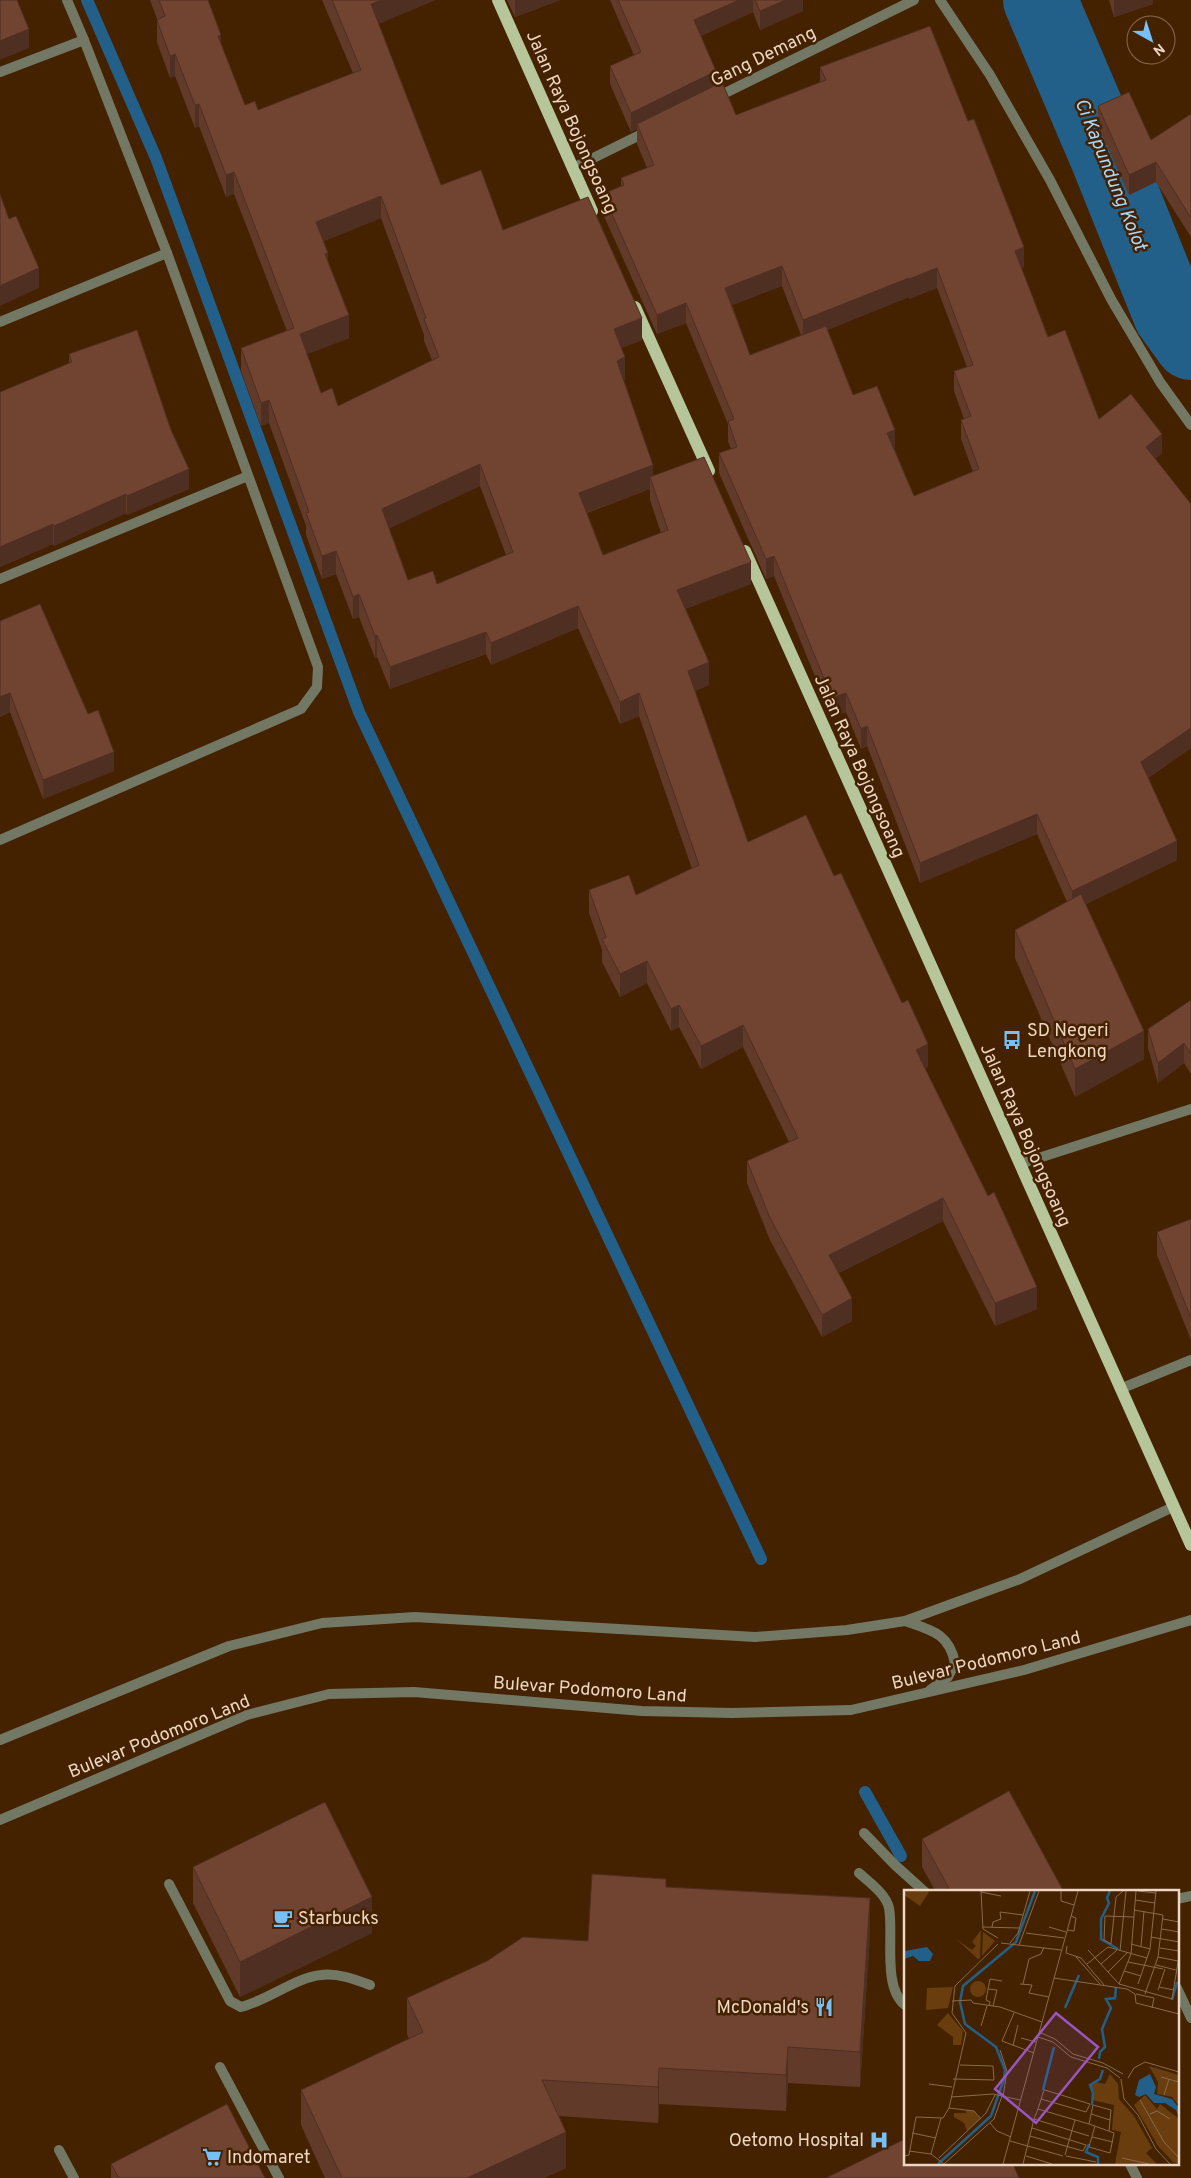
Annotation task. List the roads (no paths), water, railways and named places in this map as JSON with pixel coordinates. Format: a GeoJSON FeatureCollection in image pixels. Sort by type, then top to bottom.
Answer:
{"type":"FeatureCollection","features":[{"type":"Feature","properties":{"kind":"main road","name":"Jalan Raya Bojongsoang"},"geometry":{"type":"LineString","coordinates":[[498,0],[597,222]]}},
{"type":"Feature","properties":{"kind":"main road"},"geometry":{"type":"LineString","coordinates":[[630,295],[715,485]]}},
{"type":"Feature","properties":{"kind":"main road","name":"Jalan Raya Bojongsoang"},"geometry":{"type":"LineString","coordinates":[[740,540],[1191,1546]]}},
{"type":"Feature","properties":{"kind":"street"},"geometry":{"type":"LineString","coordinates":[[0,840],[301,709],[317,687],[318,667],[167,253],[67,0]]}},
{"type":"Feature","properties":{"kind":"street","name":"Gang Demang"},"geometry":{"type":"LineString","coordinates":[[704,103],[914,0]]}},
{"type":"Feature","properties":{"kind":"street"},"geometry":{"type":"LineString","coordinates":[[940,0],[990,75],[1050,180],[1111,300],[1155,374],[1191,425]]}},
{"type":"Feature","properties":{"kind":"street"},"geometry":{"type":"LineString","coordinates":[[0,72],[84,40]]}},
{"type":"Feature","properties":{"kind":"street"},"geometry":{"type":"LineString","coordinates":[[573,168],[660,125]]}},
{"type":"Feature","properties":{"kind":"street"},"geometry":{"type":"LineString","coordinates":[[0,322],[167,253]]}},
{"type":"Feature","properties":{"kind":"street"},"geometry":{"type":"LineString","coordinates":[[0,579],[248,476]]}},
{"type":"Feature","properties":{"kind":"street"},"geometry":{"type":"LineString","coordinates":[[1020,1164],[1191,1109]]}},
{"type":"Feature","properties":{"kind":"street"},"geometry":{"type":"LineString","coordinates":[[1120,1389],[1191,1360]]}},
{"type":"Feature","properties":{"kind":"street"},"geometry":{"type":"LineString","coordinates":[[0,1740],[229,1646],[322,1623],[416,1616],[755,1636],[847,1630],[905,1621],[1020,1580],[1174,1507]]}},
{"type":"Feature","properties":{"kind":"street","name":"Bulevar Podomoro Land"},"geometry":{"type":"LineString","coordinates":[[0,1820],[247,1715],[329,1694],[414,1692],[642,1711],[732,1713],[851,1710],[1031,1668],[1191,1620]]}},
{"type":"Feature","properties":{"kind":"street"},"geometry":{"type":"LineString","coordinates":[[905,1621],[935,1632],[945,1640],[952,1650],[955,1663],[948,1677],[925,1694]]}},
{"type":"Feature","properties":{"kind":"street"},"geometry":{"type":"LineString","coordinates":[[864,1832],[895,1865],[923,1890]]}},
{"type":"Feature","properties":{"kind":"street"},"geometry":{"type":"LineString","coordinates":[[859,1873],[877,1890],[889,1906],[892,1979],[897,1999],[904,2004]]}},
{"type":"Feature","properties":{"kind":"street"},"geometry":{"type":"LineString","coordinates":[[169,1884],[230,2001],[241,2008],[252,2005],[291,1985],[319,1974],[343,1976],[370,1985]]}},
{"type":"Feature","properties":{"kind":"street"},"geometry":{"type":"LineString","coordinates":[[1178,1899],[1191,1896]]}},
{"type":"Feature","properties":{"kind":"street"},"geometry":{"type":"LineString","coordinates":[[1178,1990],[1191,2018]]}},
{"type":"Feature","properties":{"kind":"street"},"geometry":{"type":"LineString","coordinates":[[220,2067],[278,2178]]}},
{"type":"Feature","properties":{"kind":"street"},"geometry":{"type":"LineString","coordinates":[[59,2150],[74,2178]]}},
{"type":"Feature","properties":{"kind":"street"},"geometry":{"type":"LineString","coordinates":[[1131,2166],[1137,2178]]}},
{"type":"Feature","properties":{"kind":"waterway"},"geometry":{"type":"LineString","coordinates":[[87,0],[156,158],[359,712],[761,1559]]}},
{"type":"Feature","properties":{"kind":"waterway","name":"Ci Kapundung Kolot"},"geometry":{"type":"LineString","coordinates":[[1040,0],[1107,157],[1170,314],[1191,343]]}},
{"type":"Feature","properties":{"kind":"waterway"},"geometry":{"type":"LineString","coordinates":[[865,1792],[901,1856]]}},
{"type":"Feature","properties":{"kind":"place","name":"SD Negeri Lengkong"},"geometry":{"type":"Point","coordinates":[1012,1040]}},
{"type":"Feature","properties":{"kind":"place","name":"Starbucks"},"geometry":{"type":"Point","coordinates":[283,1918]}},
{"type":"Feature","properties":{"kind":"place","name":"McDonald's"},"geometry":{"type":"Point","coordinates":[824,2007]}},
{"type":"Feature","properties":{"kind":"place","name":"Oetomo Hospital"},"geometry":{"type":"Point","coordinates":[879,2140]}},
{"type":"Feature","properties":{"kind":"place","name":"Indomaret"},"geometry":{"type":"Point","coordinates":[212,2157]}}]}
